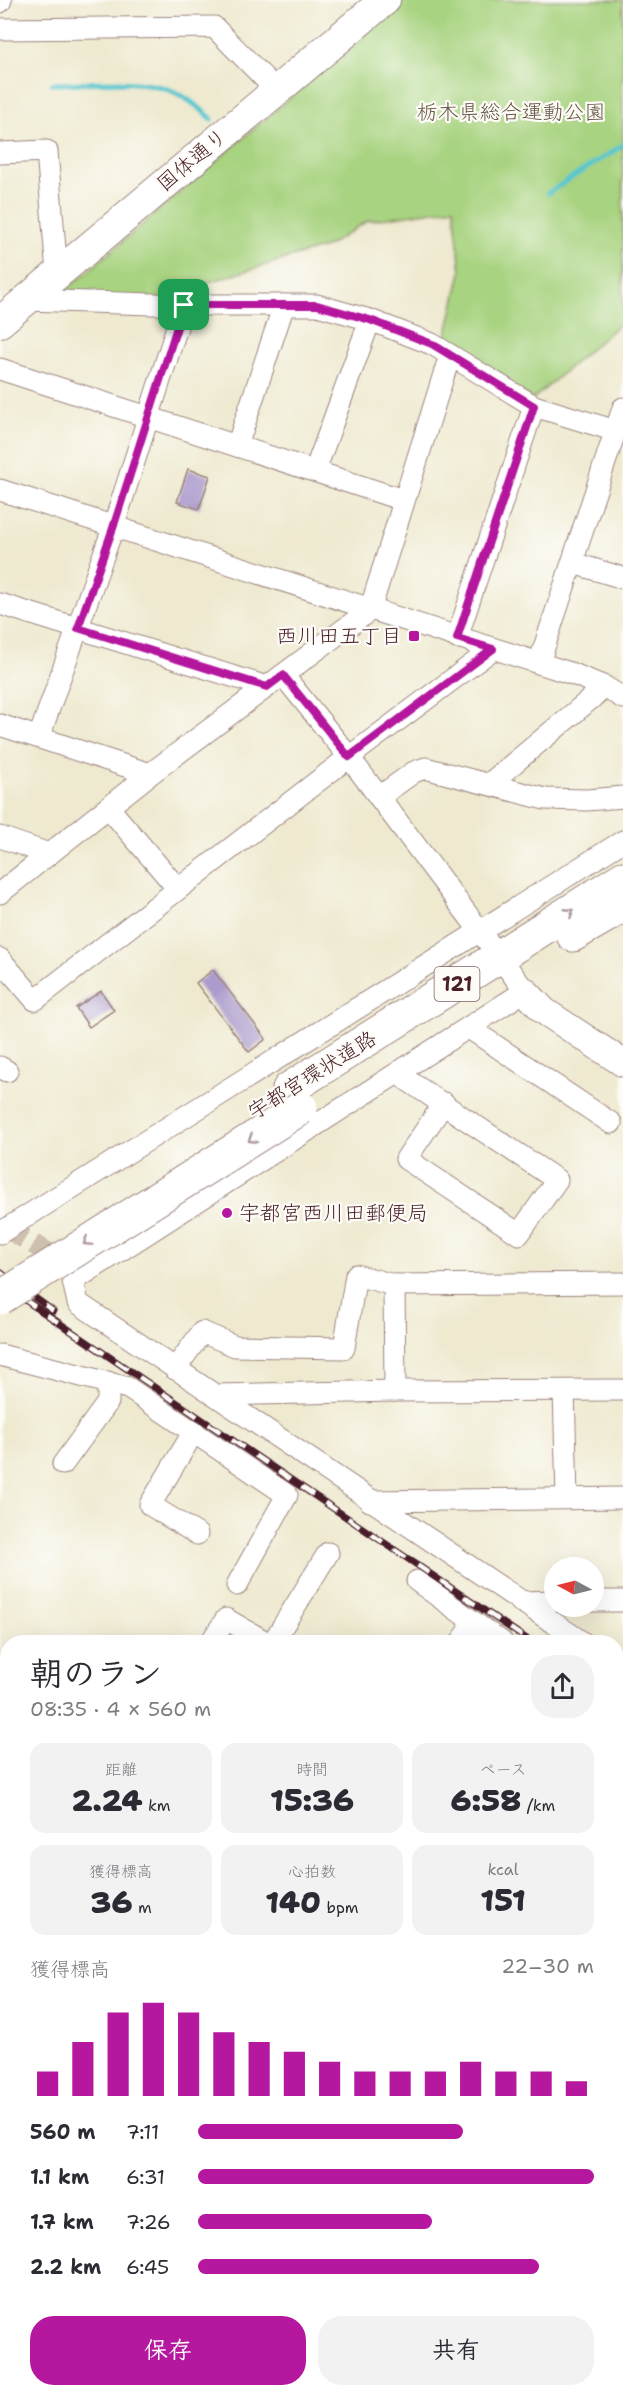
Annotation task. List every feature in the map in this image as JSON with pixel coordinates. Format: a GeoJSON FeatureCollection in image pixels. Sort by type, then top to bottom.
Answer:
{"type":"FeatureCollection","features":[{"type":"Feature","properties":{"kind":"highway","name":"宇都宮環状道路"},"geometry":{"type":"LineString","coordinates":[[512,973],[623,878]]}},
{"type":"Feature","properties":{"kind":"highway","name":"宇都宮環状道路"},"geometry":{"type":"LineString","coordinates":[[0,1271],[623,906]]}},
{"type":"Feature","properties":{"kind":"highway","name":"宇都宮環状道路"},"geometry":{"type":"LineString","coordinates":[[0,1298],[295,1098]]}},
{"type":"Feature","properties":{"kind":"main road","name":"国体通り"},"geometry":{"type":"LineString","coordinates":[[0,322],[385,0]]}},
{"type":"Feature","properties":{"kind":"street"},"geometry":{"type":"LineString","coordinates":[[0,29],[214,27],[276,90]]}},
{"type":"Feature","properties":{"kind":"street"},"geometry":{"type":"LineString","coordinates":[[0,153],[47,151],[57,273]]}},
{"type":"Feature","properties":{"kind":"street"},"geometry":{"type":"LineString","coordinates":[[25,300],[184,305],[317,305],[370,320],[432,344],[534,406],[616,430]]}},
{"type":"Feature","properties":{"kind":"street"},"geometry":{"type":"LineString","coordinates":[[39,737],[113,528],[184,305]]}},
{"type":"Feature","properties":{"kind":"street"},"geometry":{"type":"LineString","coordinates":[[237,446],[284,305]]}},
{"type":"Feature","properties":{"kind":"street"},"geometry":{"type":"LineString","coordinates":[[315,471],[370,320]]}},
{"type":"Feature","properties":{"kind":"street"},"geometry":{"type":"LineString","coordinates":[[0,893],[150,774],[370,610],[450,355]]}},
{"type":"Feature","properties":{"kind":"street"},"geometry":{"type":"LineString","coordinates":[[0,369],[403,500]]}},
{"type":"Feature","properties":{"kind":"street"},"geometry":{"type":"LineString","coordinates":[[457,638],[534,406]]}},
{"type":"Feature","properties":{"kind":"street"},"geometry":{"type":"LineString","coordinates":[[539,663],[623,408]]}},
{"type":"Feature","properties":{"kind":"street"},"geometry":{"type":"LineString","coordinates":[[0,490],[539,663],[614,693]]}},
{"type":"Feature","properties":{"kind":"street"},"geometry":{"type":"LineString","coordinates":[[573,563],[623,578]]}},
{"type":"Feature","properties":{"kind":"street"},"geometry":{"type":"LineString","coordinates":[[0,604],[78,628],[275,681],[349,757],[512,973],[544,1011],[623,1063]]}},
{"type":"Feature","properties":{"kind":"street"},"geometry":{"type":"LineString","coordinates":[[0,959],[35,1000],[349,757],[493,649]]}},
{"type":"Feature","properties":{"kind":"street"},"geometry":{"type":"LineString","coordinates":[[489,784],[614,693]]}},
{"type":"Feature","properties":{"kind":"street"},"geometry":{"type":"LineString","coordinates":[[0,725],[150,774]]}},
{"type":"Feature","properties":{"kind":"street"},"geometry":{"type":"LineString","coordinates":[[379,797],[414,772],[425,768],[545,799],[587,800],[623,797]]}},
{"type":"Feature","properties":{"kind":"street"},"geometry":{"type":"LineString","coordinates":[[108,807],[178,889]]}},
{"type":"Feature","properties":{"kind":"street"},"geometry":{"type":"LineString","coordinates":[[0,837],[49,854]]}},
{"type":"Feature","properties":{"kind":"street"},"geometry":{"type":"LineString","coordinates":[[0,1233],[623,840]]}},
{"type":"Feature","properties":{"kind":"street"},"geometry":{"type":"LineString","coordinates":[[512,973],[469,1028],[73,1281],[78,1304],[571,1635]]}},
{"type":"Feature","properties":{"kind":"street"},"geometry":{"type":"LineString","coordinates":[[469,1028],[611,1123]]}},
{"type":"Feature","properties":{"kind":"street"},"geometry":{"type":"LineString","coordinates":[[398,1074],[444,1102],[556,1180],[519,1234],[406,1159],[444,1102]]}},
{"type":"Feature","properties":{"kind":"street"},"geometry":{"type":"LineString","coordinates":[[175,1369],[202,1332],[235,1346],[344,1348],[356,1275],[394,1285],[623,1283]]}},
{"type":"Feature","properties":{"kind":"street"},"geometry":{"type":"LineString","coordinates":[[394,1285],[395,1391]]}},
{"type":"Feature","properties":{"kind":"street"},"geometry":{"type":"LineString","coordinates":[[0,1354],[128,1388],[287,1495],[237,1585]]}},
{"type":"Feature","properties":{"kind":"street"},"geometry":{"type":"LineString","coordinates":[[63,1464],[108,1402],[108,1382]]}},
{"type":"Feature","properties":{"kind":"street"},"geometry":{"type":"LineString","coordinates":[[216,1395],[395,1391],[623,1390]]}},
{"type":"Feature","properties":{"kind":"street"},"geometry":{"type":"LineString","coordinates":[[564,1391],[567,1498]]}},
{"type":"Feature","properties":{"kind":"street"},"geometry":{"type":"LineString","coordinates":[[193,1433],[150,1504],[197,1534]]}},
{"type":"Feature","properties":{"kind":"street"},"geometry":{"type":"LineString","coordinates":[[370,1501],[623,1498]]}},
{"type":"Feature","properties":{"kind":"street"},"geometry":{"type":"LineString","coordinates":[[277,1635],[328,1554]]}},
{"type":"Feature","properties":{"kind":"street"},"geometry":{"type":"LineString","coordinates":[[417,1581],[492,1635]]}},
{"type":"Feature","properties":{"kind":"street"},"geometry":{"type":"LineString","coordinates":[[521,1602],[544,1601]]}},
{"type":"Feature","properties":{"kind":"street"},"geometry":{"type":"LineString","coordinates":[[604,1601],[623,1601]]}},
{"type":"Feature","properties":{"kind":"street"},"geometry":{"type":"LineString","coordinates":[[216,1635],[226,1619],[254,1635]]}},
{"type":"Feature","properties":{"kind":"street"},"geometry":{"type":"LineString","coordinates":[[466,1635],[475,1623]]}},
{"type":"Feature","properties":{"kind":"green space","name":"栃木県総合運動公園"},"geometry":{"type":"Polygon","coordinates":[[[404,0],[623,0],[623,321],[533,399],[445,342],[461,272],[454,208],[367,221],[328,246],[206,283],[200,303],[58,297],[404,0]]]}},
{"type":"Feature","properties":{"kind":"building"},"geometry":{"type":"Polygon","coordinates":[[[188,469],[210,476],[199,509],[177,502],[188,469]]]}},
{"type":"Feature","properties":{"kind":"building"},"geometry":{"type":"Polygon","coordinates":[[[213,970],[266,1039],[249,1052],[196,983],[213,970]]]}},
{"type":"Feature","properties":{"kind":"building"},"geometry":{"type":"Polygon","coordinates":[[[101,991],[114,1010],[89,1027],[76,1008],[101,991]]]}},
{"type":"Feature","properties":{"kind":"waterway"},"geometry":{"type":"LineString","coordinates":[[52,84],[120,82],[148,84],[175,92],[212,119]]}},
{"type":"Feature","properties":{"kind":"waterway"},"geometry":{"type":"LineString","coordinates":[[548,193],[623,145]]}},
{"type":"Feature","properties":{"kind":"tunnel"},"geometry":{"type":"LineString","coordinates":[[7,1228],[68,1265]]}},
{"type":"Feature","properties":{"kind":"railway"},"geometry":{"type":"LineString","coordinates":[[0,1272],[53,1311]]}},
{"type":"Feature","properties":{"kind":"railway"},"geometry":{"type":"LineString","coordinates":[[0,1283],[521,1635]]}},
{"type":"Feature","properties":{"kind":"place","name":"西川田五丁目"},"geometry":{"type":"Point","coordinates":[414,636]}},
{"type":"Feature","properties":{"kind":"place","name":"宇都宮西川田郵便局"},"geometry":{"type":"Point","coordinates":[227,1213]}},
{"type":"Feature","properties":{"kind":"route"},"geometry":{"type":"LineString","coordinates":[[184,305],[317,305],[370,320],[432,344],[534,406],[457,638],[493,649],[349,757],[283,675],[267,687],[78,628],[113,528],[184,305]]}}]}
